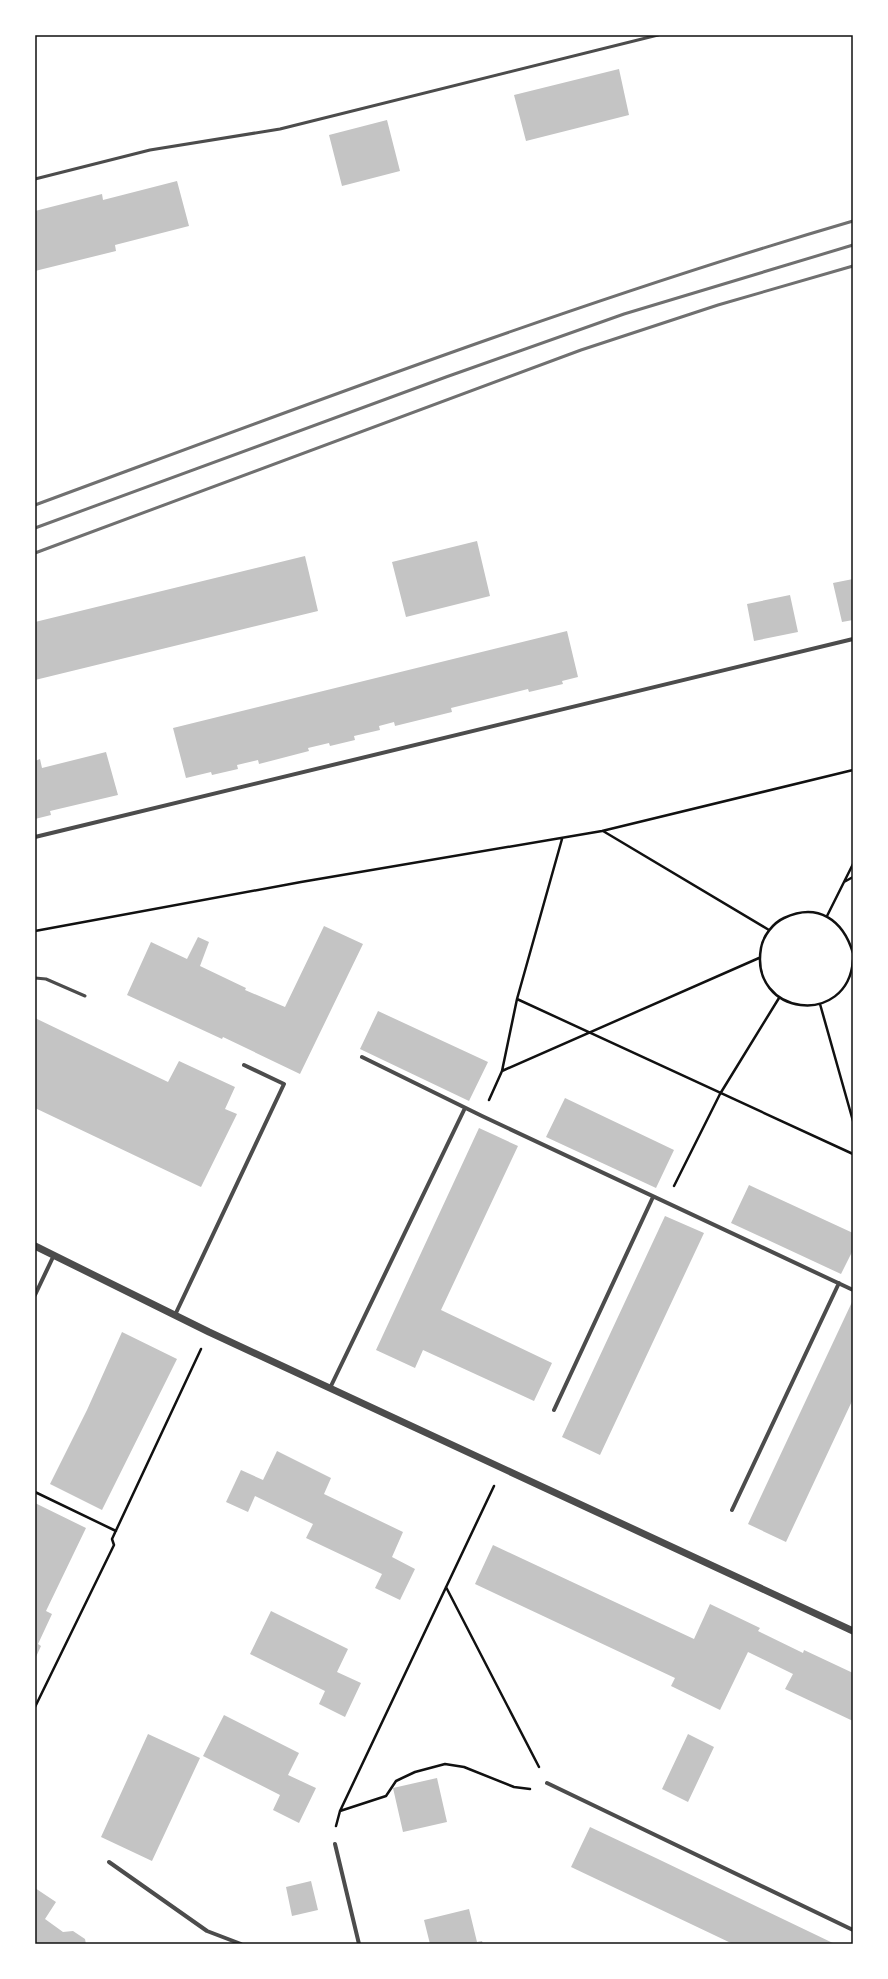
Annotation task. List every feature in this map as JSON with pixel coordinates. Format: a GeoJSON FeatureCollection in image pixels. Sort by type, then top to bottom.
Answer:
{"type":"FeatureCollection","features":[{"type":"Feature","properties":{"kind":"street"},"geometry":{"type":"LineString","coordinates":[[35,837],[853,639]]}},
{"type":"Feature","properties":{"kind":"street"},"geometry":{"type":"LineString","coordinates":[[362,1057],[465,1108],[853,1290]]}},
{"type":"Feature","properties":{"kind":"street"},"geometry":{"type":"LineString","coordinates":[[175,1315],[284,1084],[244,1065]]}},
{"type":"Feature","properties":{"kind":"street"},"geometry":{"type":"LineString","coordinates":[[330,1388],[465,1108]]}},
{"type":"Feature","properties":{"kind":"street"},"geometry":{"type":"LineString","coordinates":[[554,1410],[653,1197]]}},
{"type":"Feature","properties":{"kind":"street"},"geometry":{"type":"LineString","coordinates":[[35,1246],[209,1332],[503,1467],[853,1631]]}},
{"type":"Feature","properties":{"kind":"street"},"geometry":{"type":"LineString","coordinates":[[35,1295],[54,1255]]}},
{"type":"Feature","properties":{"kind":"street"},"geometry":{"type":"LineString","coordinates":[[732,1510],[839,1283]]}},
{"type":"Feature","properties":{"kind":"street"},"geometry":{"type":"LineString","coordinates":[[547,1784],[853,1930]]}},
{"type":"Feature","properties":{"kind":"street"},"geometry":{"type":"LineString","coordinates":[[335,1844],[359,1944]]}},
{"type":"Feature","properties":{"kind":"street"},"geometry":{"type":"LineString","coordinates":[[109,1862],[207,1931],[241,1944]]}},
{"type":"Feature","properties":{"kind":"lane"},"geometry":{"type":"LineString","coordinates":[[35,179],[150,150],[280,129],[658,35]]}},
{"type":"Feature","properties":{"kind":"lane"},"geometry":{"type":"LineString","coordinates":[[35,978],[46,979],[85,996]]}},
{"type":"Feature","properties":{"kind":"path"},"geometry":{"type":"LineString","coordinates":[[35,931],[302,882],[562,839],[602,831],[853,770]]}},
{"type":"Feature","properties":{"kind":"path"},"geometry":{"type":"LineString","coordinates":[[602,831],[769,930]]}},
{"type":"Feature","properties":{"kind":"path"},"geometry":{"type":"LineString","coordinates":[[482,1116],[502,1071],[517,999],[562,839]]}},
{"type":"Feature","properties":{"kind":"path"},"geometry":{"type":"LineString","coordinates":[[826,916],[853,864]]}},
{"type":"Feature","properties":{"kind":"path"},"geometry":{"type":"LineString","coordinates":[[844,883],[853,877]]}},
{"type":"Feature","properties":{"kind":"path"},"geometry":{"type":"LineString","coordinates":[[853,953],[849,939],[840,925],[826,916],[811,912],[795,913],[780,919],[769,930],[761,943],[759,958],[761,973],[768,987],[779,998],[791,1004],[805,1006],[820,1004],[834,997],[846,985],[853,970],[853,960]]}},
{"type":"Feature","properties":{"kind":"path"},"geometry":{"type":"LineString","coordinates":[[502,1071],[759,958]]}},
{"type":"Feature","properties":{"kind":"path"},"geometry":{"type":"LineString","coordinates":[[666,1203],[720,1094],[779,998]]}},
{"type":"Feature","properties":{"kind":"path"},"geometry":{"type":"LineString","coordinates":[[517,999],[720,1094],[853,1154]]}},
{"type":"Feature","properties":{"kind":"path"},"geometry":{"type":"LineString","coordinates":[[820,1004],[853,1121]]}},
{"type":"Feature","properties":{"kind":"path"},"geometry":{"type":"LineString","coordinates":[[35,1707],[114,1545],[112,1539],[209,1332]]}},
{"type":"Feature","properties":{"kind":"path"},"geometry":{"type":"LineString","coordinates":[[446,1587],[547,1784],[531,1790],[514,1787],[475,1771],[445,1764],[415,1772],[396,1781],[386,1796],[340,1811],[446,1587],[503,1467]]}},
{"type":"Feature","properties":{"kind":"path"},"geometry":{"type":"LineString","coordinates":[[35,1492],[116,1531]]}},
{"type":"Feature","properties":{"kind":"building"},"geometry":{"type":"Polygon","coordinates":[[[619,69],[629,115],[526,141],[514,95],[619,69]]]}},
{"type":"Feature","properties":{"kind":"building"},"geometry":{"type":"Polygon","coordinates":[[[387,120],[400,171],[342,186],[329,135],[387,120]]]}},
{"type":"Feature","properties":{"kind":"building"},"geometry":{"type":"Polygon","coordinates":[[[177,181],[189,226],[115,245],[116,251],[35,271],[35,211],[102,194],[103,200],[177,181]]]}},
{"type":"Feature","properties":{"kind":"building"},"geometry":{"type":"Polygon","coordinates":[[[477,541],[490,596],[406,617],[392,562],[477,541]]]}},
{"type":"Feature","properties":{"kind":"building"},"geometry":{"type":"Polygon","coordinates":[[[305,556],[318,611],[35,680],[35,622],[305,556]]]}},
{"type":"Feature","properties":{"kind":"building"},"geometry":{"type":"Polygon","coordinates":[[[853,579],[853,620],[842,622],[833,583],[853,579]]]}},
{"type":"Feature","properties":{"kind":"building"},"geometry":{"type":"Polygon","coordinates":[[[790,595],[798,632],[754,641],[747,604],[790,595]]]}},
{"type":"Feature","properties":{"kind":"building"},"geometry":{"type":"Polygon","coordinates":[[[567,631],[578,677],[562,681],[563,684],[529,692],[528,689],[451,708],[452,712],[395,726],[394,722],[379,726],[380,730],[354,736],[355,740],[330,746],[329,743],[308,748],[309,751],[259,764],[258,760],[237,765],[238,769],[212,775],[211,772],[186,778],[173,728],[567,631]]]}},
{"type":"Feature","properties":{"kind":"building"},"geometry":{"type":"Polygon","coordinates":[[[106,752],[118,795],[50,811],[51,815],[35,819],[35,761],[40,759],[42,768],[106,752]]]}},
{"type":"Feature","properties":{"kind":"building"},"geometry":{"type":"Polygon","coordinates":[[[324,926],[363,944],[300,1074],[223,1037],[222,1039],[127,995],[151,942],[187,959],[198,937],[209,942],[200,966],[246,988],[245,990],[285,1007],[324,926]]]}},
{"type":"Feature","properties":{"kind":"building"},"geometry":{"type":"Polygon","coordinates":[[[378,1011],[488,1062],[469,1101],[360,1049],[378,1011]]]}},
{"type":"Feature","properties":{"kind":"building"},"geometry":{"type":"Polygon","coordinates":[[[35,1018],[168,1082],[179,1061],[235,1087],[225,1109],[237,1114],[201,1187],[35,1108],[35,1018]]]}},
{"type":"Feature","properties":{"kind":"building"},"geometry":{"type":"Polygon","coordinates":[[[565,1098],[674,1150],[656,1188],[546,1137],[565,1098]]]}},
{"type":"Feature","properties":{"kind":"building"},"geometry":{"type":"Polygon","coordinates":[[[479,1128],[518,1146],[441,1310],[552,1363],[534,1401],[423,1350],[415,1368],[376,1350],[479,1128]]]}},
{"type":"Feature","properties":{"kind":"building"},"geometry":{"type":"Polygon","coordinates":[[[749,1185],[853,1233],[853,1250],[841,1274],[731,1223],[749,1185]]]}},
{"type":"Feature","properties":{"kind":"building"},"geometry":{"type":"Polygon","coordinates":[[[665,1216],[704,1233],[600,1455],[562,1437],[665,1216]]]}},
{"type":"Feature","properties":{"kind":"building"},"geometry":{"type":"Polygon","coordinates":[[[852,1302],[853,1399],[786,1542],[748,1524],[852,1302]]]}},
{"type":"Feature","properties":{"kind":"building"},"geometry":{"type":"Polygon","coordinates":[[[122,1332],[177,1359],[102,1510],[50,1484],[87,1410],[122,1332]]]}},
{"type":"Feature","properties":{"kind":"building"},"geometry":{"type":"Polygon","coordinates":[[[277,1451],[331,1478],[324,1494],[403,1532],[392,1557],[415,1569],[400,1600],[375,1588],[382,1574],[306,1538],[313,1524],[255,1496],[248,1512],[226,1502],[241,1470],[263,1480],[277,1451]]]}},
{"type":"Feature","properties":{"kind":"building"},"geometry":{"type":"Polygon","coordinates":[[[35,1503],[86,1528],[46,1611],[52,1614],[38,1644],[41,1646],[35,1659],[35,1503]]]}},
{"type":"Feature","properties":{"kind":"building"},"geometry":{"type":"Polygon","coordinates":[[[493,1545],[694,1639],[710,1604],[760,1628],[758,1631],[803,1653],[804,1650],[853,1673],[853,1721],[785,1689],[793,1674],[748,1652],[720,1710],[671,1686],[675,1678],[475,1584],[493,1545]]]}},
{"type":"Feature","properties":{"kind":"building"},"geometry":{"type":"Polygon","coordinates":[[[271,1611],[348,1649],[337,1672],[361,1683],[345,1717],[319,1704],[325,1691],[250,1654],[271,1611]]]}},
{"type":"Feature","properties":{"kind":"building"},"geometry":{"type":"Polygon","coordinates":[[[224,1715],[299,1753],[288,1775],[316,1788],[299,1823],[273,1810],[280,1795],[203,1756],[224,1715]]]}},
{"type":"Feature","properties":{"kind":"building"},"geometry":{"type":"Polygon","coordinates":[[[148,1734],[200,1758],[152,1861],[101,1837],[148,1734]]]}},
{"type":"Feature","properties":{"kind":"building"},"geometry":{"type":"Polygon","coordinates":[[[688,1734],[714,1747],[688,1802],[662,1789],[688,1734]]]}},
{"type":"Feature","properties":{"kind":"building"},"geometry":{"type":"Polygon","coordinates":[[[437,1778],[447,1822],[403,1832],[393,1788],[437,1778]]]}},
{"type":"Feature","properties":{"kind":"building"},"geometry":{"type":"Polygon","coordinates":[[[590,1827],[835,1944],[733,1944],[571,1867],[590,1827]]]}},
{"type":"Feature","properties":{"kind":"building"},"geometry":{"type":"Polygon","coordinates":[[[311,1881],[318,1910],[292,1916],[286,1887],[311,1881]]]}},
{"type":"Feature","properties":{"kind":"building"},"geometry":{"type":"Polygon","coordinates":[[[35,1888],[56,1902],[45,1919],[63,1932],[73,1931],[85,1939],[86,1944],[35,1944],[35,1888]]]}},
{"type":"Feature","properties":{"kind":"building"},"geometry":{"type":"Polygon","coordinates":[[[469,1909],[477,1942],[482,1941],[483,1944],[430,1944],[424,1920],[469,1909]]]}},
{"type":"Feature","properties":{"kind":"railway"},"geometry":{"type":"LineString","coordinates":[[35,505],[544,320],[646,285],[853,221]]}},
{"type":"Feature","properties":{"kind":"railway"},"geometry":{"type":"LineString","coordinates":[[35,528],[446,377],[624,314],[853,245]]}},
{"type":"Feature","properties":{"kind":"railway"},"geometry":{"type":"LineString","coordinates":[[35,553],[581,350],[718,305],[853,266]]}}]}
